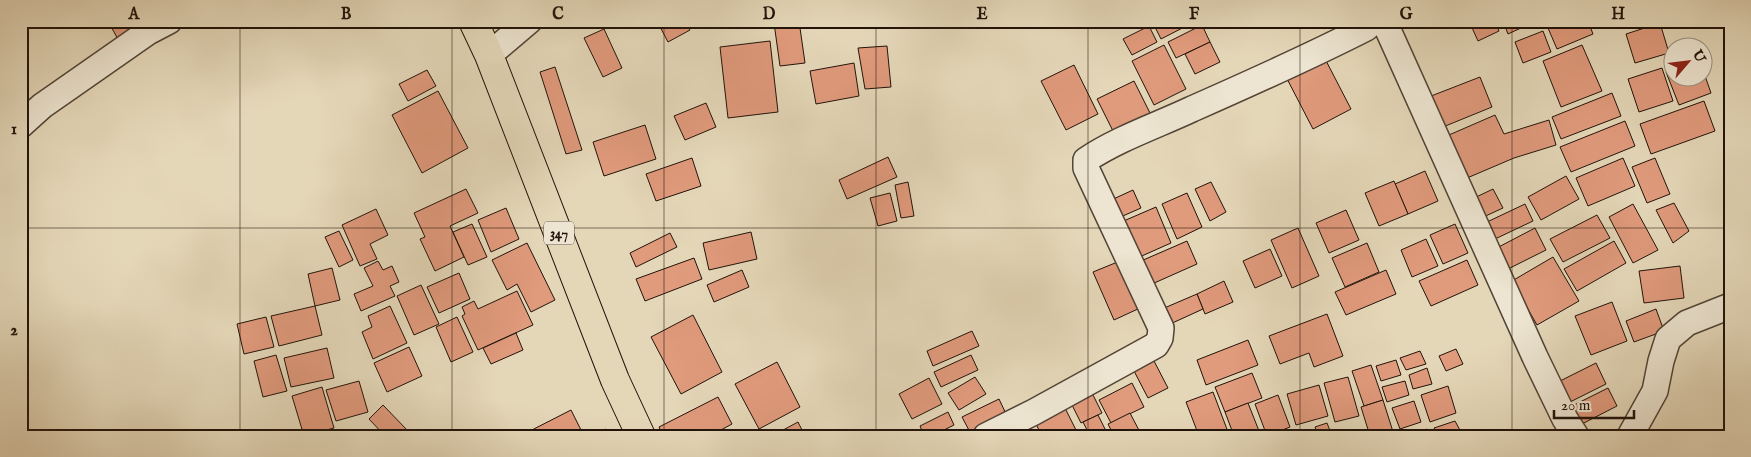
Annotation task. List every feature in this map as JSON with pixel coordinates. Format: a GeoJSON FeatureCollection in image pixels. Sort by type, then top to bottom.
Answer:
{"type":"FeatureCollection","features":[{"type":"Feature","properties":{"kind":"main road","name":"347"},"geometry":{"type":"LineString","coordinates":[[475,26],[489,55],[616,380],[640,436]]}},
{"type":"Feature","properties":{"kind":"street"},"geometry":{"type":"LineString","coordinates":[[21,125],[42,106],[148,32],[169,21]]}},
{"type":"Feature","properties":{"kind":"street"},"geometry":{"type":"LineString","coordinates":[[489,55],[529,21]]}},
{"type":"Feature","properties":{"kind":"street"},"geometry":{"type":"LineString","coordinates":[[986,436],[1023,428],[1156,345],[1160,338],[1161,328],[1086,168],[1086,160],[1096,153],[1147,129],[1303,59],[1366,28],[1374,21]]}},
{"type":"Feature","properties":{"kind":"street"},"geometry":{"type":"LineString","coordinates":[[1384,21],[1535,357],[1565,419],[1576,436]]}},
{"type":"Feature","properties":{"kind":"street"},"geometry":{"type":"LineString","coordinates":[[1630,436],[1655,391],[1668,339],[1687,323],[1730,306]]}},
{"type":"Feature","properties":{"kind":"building"},"geometry":{"type":"Polygon","coordinates":[[[108,21],[162,21],[120,43],[108,21]]]}},
{"type":"Feature","properties":{"kind":"building"},"geometry":{"type":"Polygon","coordinates":[[[657,21],[685,21],[690,30],[668,42],[657,21]]]}},
{"type":"Feature","properties":{"kind":"building"},"geometry":{"type":"Polygon","coordinates":[[[799,21],[805,63],[780,66],[774,23],[799,21]]]}},
{"type":"Feature","properties":{"kind":"building"},"geometry":{"type":"Polygon","coordinates":[[[1152,21],[1196,21],[1161,39],[1152,21]]]}},
{"type":"Feature","properties":{"kind":"building"},"geometry":{"type":"Polygon","coordinates":[[[1469,21],[1495,21],[1499,31],[1478,41],[1469,21]]]}},
{"type":"Feature","properties":{"kind":"building"},"geometry":{"type":"Polygon","coordinates":[[[1503,21],[1536,21],[1508,34],[1503,21]]]}},
{"type":"Feature","properties":{"kind":"building"},"geometry":{"type":"Polygon","coordinates":[[[1564,21],[1588,21],[1593,34],[1557,49],[1548,28],[1564,21]]]}},
{"type":"Feature","properties":{"kind":"building"},"geometry":{"type":"Polygon","coordinates":[[[1660,23],[1664,38],[1664,54],[1635,63],[1626,34],[1660,23]]]}},
{"type":"Feature","properties":{"kind":"building"},"geometry":{"type":"Polygon","coordinates":[[[1202,25],[1210,42],[1176,58],[1168,42],[1202,25]]]}},
{"type":"Feature","properties":{"kind":"building"},"geometry":{"type":"Polygon","coordinates":[[[1149,26],[1157,42],[1132,55],[1123,39],[1149,26]]]}},
{"type":"Feature","properties":{"kind":"building"},"geometry":{"type":"Polygon","coordinates":[[[604,29],[622,68],[603,77],[584,38],[604,29]]]}},
{"type":"Feature","properties":{"kind":"building"},"geometry":{"type":"Polygon","coordinates":[[[1543,31],[1551,52],[1523,63],[1515,42],[1543,31]]]}},
{"type":"Feature","properties":{"kind":"building"},"geometry":{"type":"Polygon","coordinates":[[[770,41],[778,112],[728,118],[720,47],[770,41]]]}},
{"type":"Feature","properties":{"kind":"building"},"geometry":{"type":"Polygon","coordinates":[[[1210,42],[1220,62],[1195,74],[1185,54],[1210,42]]]}},
{"type":"Feature","properties":{"kind":"building"},"geometry":{"type":"Polygon","coordinates":[[[1164,45],[1186,89],[1154,105],[1132,61],[1164,45]]]}},
{"type":"Feature","properties":{"kind":"building"},"geometry":{"type":"Polygon","coordinates":[[[1582,45],[1602,91],[1561,107],[1543,61],[1582,45]]]}},
{"type":"Feature","properties":{"kind":"building"},"geometry":{"type":"Polygon","coordinates":[[[887,46],[891,87],[865,89],[858,48],[887,46]]]}},
{"type":"Feature","properties":{"kind":"building"},"geometry":{"type":"Polygon","coordinates":[[[1322,53],[1351,109],[1313,129],[1284,73],[1322,53]]]}},
{"type":"Feature","properties":{"kind":"building"},"geometry":{"type":"Polygon","coordinates":[[[854,63],[859,96],[816,104],[810,71],[854,63]]]}},
{"type":"Feature","properties":{"kind":"building"},"geometry":{"type":"Polygon","coordinates":[[[1074,65],[1098,114],[1066,130],[1041,81],[1074,65]]]}},
{"type":"Feature","properties":{"kind":"building"},"geometry":{"type":"Polygon","coordinates":[[[555,67],[582,150],[566,154],[540,72],[555,67]]]}},
{"type":"Feature","properties":{"kind":"building"},"geometry":{"type":"Polygon","coordinates":[[[1662,68],[1664,88],[1669,88],[1673,101],[1639,112],[1628,79],[1662,68]]]}},
{"type":"Feature","properties":{"kind":"building"},"geometry":{"type":"Polygon","coordinates":[[[427,70],[436,86],[408,101],[399,84],[427,70]]]}},
{"type":"Feature","properties":{"kind":"building"},"geometry":{"type":"Polygon","coordinates":[[[1480,77],[1492,107],[1438,129],[1426,98],[1480,77]]]}},
{"type":"Feature","properties":{"kind":"building"},"geometry":{"type":"Polygon","coordinates":[[[1134,81],[1151,115],[1114,133],[1097,99],[1134,81]]]}},
{"type":"Feature","properties":{"kind":"building"},"geometry":{"type":"Polygon","coordinates":[[[1672,88],[1709,88],[1711,93],[1679,105],[1672,88]]]}},
{"type":"Feature","properties":{"kind":"building"},"geometry":{"type":"Polygon","coordinates":[[[438,91],[468,148],[422,173],[392,115],[438,91]]]}},
{"type":"Feature","properties":{"kind":"building"},"geometry":{"type":"Polygon","coordinates":[[[1612,93],[1621,116],[1561,139],[1552,117],[1612,93]]]}},
{"type":"Feature","properties":{"kind":"building"},"geometry":{"type":"Polygon","coordinates":[[[1704,101],[1715,131],[1651,154],[1640,124],[1704,101]]]}},
{"type":"Feature","properties":{"kind":"building"},"geometry":{"type":"Polygon","coordinates":[[[706,103],[716,127],[685,140],[674,116],[706,103]]]}},
{"type":"Feature","properties":{"kind":"building"},"geometry":{"type":"Polygon","coordinates":[[[1495,115],[1504,134],[1549,120],[1556,145],[1514,158],[1460,181],[1442,138],[1495,115]]]}},
{"type":"Feature","properties":{"kind":"building"},"geometry":{"type":"Polygon","coordinates":[[[1625,121],[1635,146],[1571,172],[1560,147],[1625,121]]]}},
{"type":"Feature","properties":{"kind":"building"},"geometry":{"type":"Polygon","coordinates":[[[645,125],[656,159],[604,176],[593,142],[645,125]]]}},
{"type":"Feature","properties":{"kind":"building"},"geometry":{"type":"Polygon","coordinates":[[[888,157],[897,177],[847,199],[839,180],[888,157]]]}},
{"type":"Feature","properties":{"kind":"building"},"geometry":{"type":"Polygon","coordinates":[[[692,158],[701,186],[656,201],[646,174],[692,158]]]}},
{"type":"Feature","properties":{"kind":"building"},"geometry":{"type":"Polygon","coordinates":[[[1623,158],[1635,186],[1588,206],[1576,178],[1623,158]]]}},
{"type":"Feature","properties":{"kind":"building"},"geometry":{"type":"Polygon","coordinates":[[[1655,158],[1670,194],[1647,203],[1632,167],[1655,158]]]}},
{"type":"Feature","properties":{"kind":"building"},"geometry":{"type":"Polygon","coordinates":[[[1425,171],[1438,201],[1408,214],[1395,184],[1425,171]]]}},
{"type":"Feature","properties":{"kind":"building"},"geometry":{"type":"Polygon","coordinates":[[[1566,176],[1579,199],[1541,220],[1528,197],[1566,176]]]}},
{"type":"Feature","properties":{"kind":"building"},"geometry":{"type":"Polygon","coordinates":[[[1394,181],[1408,214],[1379,226],[1365,193],[1394,181]]]}},
{"type":"Feature","properties":{"kind":"building"},"geometry":{"type":"Polygon","coordinates":[[[908,182],[914,216],[901,218],[895,185],[908,182]]]}},
{"type":"Feature","properties":{"kind":"building"},"geometry":{"type":"Polygon","coordinates":[[[1211,182],[1226,212],[1210,221],[1195,189],[1211,182]]]}},
{"type":"Feature","properties":{"kind":"building"},"geometry":{"type":"Polygon","coordinates":[[[466,189],[478,213],[450,226],[464,257],[435,271],[420,239],[425,237],[414,213],[466,189]]]}},
{"type":"Feature","properties":{"kind":"building"},"geometry":{"type":"Polygon","coordinates":[[[1493,189],[1503,208],[1479,219],[1470,200],[1493,189]]]}},
{"type":"Feature","properties":{"kind":"building"},"geometry":{"type":"Polygon","coordinates":[[[1133,190],[1141,208],[1116,219],[1109,201],[1133,190]]]}},
{"type":"Feature","properties":{"kind":"building"},"geometry":{"type":"Polygon","coordinates":[[[890,193],[897,221],[878,226],[870,198],[890,193]]]}},
{"type":"Feature","properties":{"kind":"building"},"geometry":{"type":"Polygon","coordinates":[[[1187,193],[1202,227],[1177,239],[1162,204],[1187,193]]]}},
{"type":"Feature","properties":{"kind":"building"},"geometry":{"type":"Polygon","coordinates":[[[1674,203],[1689,231],[1673,243],[1656,210],[1674,203]]]}},
{"type":"Feature","properties":{"kind":"building"},"geometry":{"type":"Polygon","coordinates":[[[1525,204],[1533,221],[1495,239],[1487,222],[1525,204]]]}},
{"type":"Feature","properties":{"kind":"building"},"geometry":{"type":"Polygon","coordinates":[[[1633,204],[1658,250],[1633,263],[1609,217],[1633,204]]]}},
{"type":"Feature","properties":{"kind":"building"},"geometry":{"type":"Polygon","coordinates":[[[1156,207],[1171,243],[1135,259],[1119,223],[1156,207]]]}},
{"type":"Feature","properties":{"kind":"building"},"geometry":{"type":"Polygon","coordinates":[[[506,208],[519,239],[491,252],[478,220],[506,208]]]}},
{"type":"Feature","properties":{"kind":"building"},"geometry":{"type":"Polygon","coordinates":[[[376,209],[388,235],[370,244],[377,259],[360,266],[342,225],[376,209]]]}},
{"type":"Feature","properties":{"kind":"building"},"geometry":{"type":"Polygon","coordinates":[[[1346,210],[1359,240],[1329,253],[1316,223],[1346,210]]]}},
{"type":"Feature","properties":{"kind":"building"},"geometry":{"type":"Polygon","coordinates":[[[1597,215],[1610,238],[1563,262],[1550,239],[1597,215]]]}},
{"type":"Feature","properties":{"kind":"building"},"geometry":{"type":"Polygon","coordinates":[[[472,224],[487,257],[468,265],[453,232],[472,224]]]}},
{"type":"Feature","properties":{"kind":"building"},"geometry":{"type":"Polygon","coordinates":[[[1455,224],[1468,253],[1443,264],[1430,235],[1455,224]]]}},
{"type":"Feature","properties":{"kind":"building"},"geometry":{"type":"Polygon","coordinates":[[[1298,228],[1319,276],[1292,288],[1271,240],[1298,228]]]}},
{"type":"Feature","properties":{"kind":"building"},"geometry":{"type":"Polygon","coordinates":[[[1535,228],[1546,250],[1502,272],[1491,251],[1535,228]]]}},
{"type":"Feature","properties":{"kind":"building"},"geometry":{"type":"Polygon","coordinates":[[[339,231],[353,260],[339,267],[325,237],[339,231]]]}},
{"type":"Feature","properties":{"kind":"building"},"geometry":{"type":"Polygon","coordinates":[[[751,232],[757,259],[709,270],[703,243],[751,232]]]}},
{"type":"Feature","properties":{"kind":"building"},"geometry":{"type":"Polygon","coordinates":[[[670,233],[677,247],[636,267],[630,253],[670,233]]]}},
{"type":"Feature","properties":{"kind":"building"},"geometry":{"type":"Polygon","coordinates":[[[1426,239],[1438,266],[1412,277],[1401,250],[1426,239]]]}},
{"type":"Feature","properties":{"kind":"building"},"geometry":{"type":"Polygon","coordinates":[[[1187,241],[1197,264],[1152,284],[1141,261],[1187,241]]]}},
{"type":"Feature","properties":{"kind":"building"},"geometry":{"type":"Polygon","coordinates":[[[1614,241],[1626,263],[1577,291],[1564,269],[1614,241]]]}},
{"type":"Feature","properties":{"kind":"building"},"geometry":{"type":"Polygon","coordinates":[[[527,243],[555,300],[531,312],[517,284],[507,290],[492,260],[527,243]]]}},
{"type":"Feature","properties":{"kind":"building"},"geometry":{"type":"Polygon","coordinates":[[[1367,243],[1379,272],[1345,287],[1332,258],[1367,243]]]}},
{"type":"Feature","properties":{"kind":"building"},"geometry":{"type":"Polygon","coordinates":[[[1270,249],[1282,276],[1255,288],[1243,261],[1270,249]]]}},
{"type":"Feature","properties":{"kind":"building"},"geometry":{"type":"Polygon","coordinates":[[[1553,257],[1579,301],[1537,325],[1512,281],[1553,257]]]}},
{"type":"Feature","properties":{"kind":"building"},"geometry":{"type":"Polygon","coordinates":[[[694,258],[702,279],[645,301],[636,279],[694,258]]]}},
{"type":"Feature","properties":{"kind":"building"},"geometry":{"type":"Polygon","coordinates":[[[1467,260],[1478,285],[1431,306],[1419,281],[1467,260]]]}},
{"type":"Feature","properties":{"kind":"building"},"geometry":{"type":"Polygon","coordinates":[[[378,261],[383,270],[392,266],[399,282],[390,286],[395,296],[361,311],[354,294],[373,286],[364,268],[378,261]]]}},
{"type":"Feature","properties":{"kind":"building"},"geometry":{"type":"Polygon","coordinates":[[[1120,261],[1140,308],[1114,320],[1093,272],[1120,261]]]}},
{"type":"Feature","properties":{"kind":"building"},"geometry":{"type":"Polygon","coordinates":[[[1680,266],[1684,298],[1644,303],[1639,271],[1680,266]]]}},
{"type":"Feature","properties":{"kind":"building"},"geometry":{"type":"Polygon","coordinates":[[[332,268],[340,300],[315,306],[308,274],[332,268]]]}},
{"type":"Feature","properties":{"kind":"building"},"geometry":{"type":"Polygon","coordinates":[[[742,270],[749,287],[714,302],[707,285],[742,270]]]}},
{"type":"Feature","properties":{"kind":"building"},"geometry":{"type":"Polygon","coordinates":[[[1386,270],[1396,294],[1346,315],[1335,292],[1386,270]]]}},
{"type":"Feature","properties":{"kind":"building"},"geometry":{"type":"Polygon","coordinates":[[[459,273],[470,299],[439,313],[427,287],[459,273]]]}},
{"type":"Feature","properties":{"kind":"building"},"geometry":{"type":"Polygon","coordinates":[[[1224,281],[1233,302],[1205,314],[1197,294],[1224,281]]]}},
{"type":"Feature","properties":{"kind":"building"},"geometry":{"type":"Polygon","coordinates":[[[421,285],[439,324],[414,335],[397,296],[421,285]]]}},
{"type":"Feature","properties":{"kind":"building"},"geometry":{"type":"Polygon","coordinates":[[[517,291],[533,325],[478,350],[462,316],[465,314],[462,307],[474,301],[478,309],[517,291]]]}},
{"type":"Feature","properties":{"kind":"building"},"geometry":{"type":"Polygon","coordinates":[[[1197,294],[1203,309],[1168,325],[1162,309],[1197,294]]]}},
{"type":"Feature","properties":{"kind":"building"},"geometry":{"type":"Polygon","coordinates":[[[1612,302],[1627,341],[1591,355],[1575,316],[1612,302]]]}},
{"type":"Feature","properties":{"kind":"building"},"geometry":{"type":"Polygon","coordinates":[[[315,306],[322,335],[279,346],[271,316],[315,306]]]}},
{"type":"Feature","properties":{"kind":"building"},"geometry":{"type":"Polygon","coordinates":[[[390,306],[407,343],[373,359],[362,332],[372,327],[368,316],[390,306]]]}},
{"type":"Feature","properties":{"kind":"building"},"geometry":{"type":"Polygon","coordinates":[[[1656,309],[1664,331],[1634,342],[1626,321],[1656,309]]]}},
{"type":"Feature","properties":{"kind":"building"},"geometry":{"type":"Polygon","coordinates":[[[1327,314],[1343,356],[1314,367],[1309,353],[1280,364],[1269,336],[1327,314]]]}},
{"type":"Feature","properties":{"kind":"building"},"geometry":{"type":"Polygon","coordinates":[[[693,315],[722,372],[681,394],[651,337],[693,315]]]}},
{"type":"Feature","properties":{"kind":"building"},"geometry":{"type":"Polygon","coordinates":[[[266,317],[274,347],[244,354],[237,324],[266,317]]]}},
{"type":"Feature","properties":{"kind":"building"},"geometry":{"type":"Polygon","coordinates":[[[457,317],[473,352],[451,362],[436,327],[457,317]]]}},
{"type":"Feature","properties":{"kind":"building"},"geometry":{"type":"Polygon","coordinates":[[[972,331],[979,346],[933,366],[927,351],[972,331]]]}},
{"type":"Feature","properties":{"kind":"building"},"geometry":{"type":"Polygon","coordinates":[[[516,333],[523,350],[491,364],[483,348],[516,333]]]}},
{"type":"Feature","properties":{"kind":"building"},"geometry":{"type":"Polygon","coordinates":[[[1248,340],[1258,365],[1206,385],[1197,360],[1248,340]]]}},
{"type":"Feature","properties":{"kind":"building"},"geometry":{"type":"Polygon","coordinates":[[[409,347],[422,376],[387,392],[374,363],[409,347]]]}},
{"type":"Feature","properties":{"kind":"building"},"geometry":{"type":"Polygon","coordinates":[[[327,348],[334,378],[291,387],[284,358],[327,348]]]}},
{"type":"Feature","properties":{"kind":"building"},"geometry":{"type":"Polygon","coordinates":[[[1456,349],[1463,364],[1446,371],[1439,356],[1456,349]]]}},
{"type":"Feature","properties":{"kind":"building"},"geometry":{"type":"Polygon","coordinates":[[[1420,351],[1426,364],[1406,370],[1400,358],[1420,351]]]}},
{"type":"Feature","properties":{"kind":"building"},"geometry":{"type":"Polygon","coordinates":[[[276,355],[287,391],[263,397],[254,361],[276,355]]]}},
{"type":"Feature","properties":{"kind":"building"},"geometry":{"type":"Polygon","coordinates":[[[971,355],[978,370],[941,387],[934,372],[971,355]]]}},
{"type":"Feature","properties":{"kind":"building"},"geometry":{"type":"Polygon","coordinates":[[[1396,360],[1401,375],[1381,381],[1376,366],[1396,360]]]}},
{"type":"Feature","properties":{"kind":"building"},"geometry":{"type":"Polygon","coordinates":[[[1154,361],[1168,388],[1148,398],[1134,371],[1154,361]]]}},
{"type":"Feature","properties":{"kind":"building"},"geometry":{"type":"Polygon","coordinates":[[[777,362],[800,407],[759,429],[735,384],[777,362]]]}},
{"type":"Feature","properties":{"kind":"building"},"geometry":{"type":"Polygon","coordinates":[[[1596,363],[1606,384],[1568,403],[1558,382],[1596,363]]]}},
{"type":"Feature","properties":{"kind":"building"},"geometry":{"type":"Polygon","coordinates":[[[1371,365],[1383,400],[1364,406],[1352,371],[1371,365]]]}},
{"type":"Feature","properties":{"kind":"building"},"geometry":{"type":"Polygon","coordinates":[[[1427,368],[1432,384],[1413,389],[1409,375],[1427,368]]]}},
{"type":"Feature","properties":{"kind":"building"},"geometry":{"type":"Polygon","coordinates":[[[1252,373],[1262,398],[1225,412],[1215,387],[1252,373]]]}},
{"type":"Feature","properties":{"kind":"building"},"geometry":{"type":"Polygon","coordinates":[[[975,377],[986,394],[959,410],[948,393],[975,377]]]}},
{"type":"Feature","properties":{"kind":"building"},"geometry":{"type":"Polygon","coordinates":[[[1348,377],[1359,416],[1335,422],[1324,383],[1348,377]]]}},
{"type":"Feature","properties":{"kind":"building"},"geometry":{"type":"Polygon","coordinates":[[[929,378],[942,404],[912,419],[899,394],[929,378]]]}},
{"type":"Feature","properties":{"kind":"building"},"geometry":{"type":"Polygon","coordinates":[[[359,381],[368,412],[336,421],[326,390],[359,381]]]}},
{"type":"Feature","properties":{"kind":"building"},"geometry":{"type":"Polygon","coordinates":[[[1405,381],[1409,395],[1387,402],[1382,387],[1405,381]]]}},
{"type":"Feature","properties":{"kind":"building"},"geometry":{"type":"Polygon","coordinates":[[[1132,383],[1144,407],[1111,423],[1099,400],[1132,383]]]}},
{"type":"Feature","properties":{"kind":"building"},"geometry":{"type":"Polygon","coordinates":[[[1319,385],[1328,416],[1296,425],[1287,394],[1319,385]]]}},
{"type":"Feature","properties":{"kind":"building"},"geometry":{"type":"Polygon","coordinates":[[[1448,386],[1456,413],[1430,422],[1421,395],[1448,386]]]}},
{"type":"Feature","properties":{"kind":"building"},"geometry":{"type":"Polygon","coordinates":[[[322,387],[334,428],[304,436],[292,396],[322,387]]]}},
{"type":"Feature","properties":{"kind":"building"},"geometry":{"type":"Polygon","coordinates":[[[1608,388],[1617,406],[1578,426],[1568,408],[1608,388]]]}},
{"type":"Feature","properties":{"kind":"building"},"geometry":{"type":"Polygon","coordinates":[[[1091,391],[1102,413],[1081,423],[1070,401],[1091,391]]]}},
{"type":"Feature","properties":{"kind":"building"},"geometry":{"type":"Polygon","coordinates":[[[1213,392],[1228,432],[1217,436],[1199,436],[1186,402],[1213,392]]]}},
{"type":"Feature","properties":{"kind":"building"},"geometry":{"type":"Polygon","coordinates":[[[1278,395],[1290,427],[1267,436],[1255,404],[1278,395]]]}},
{"type":"Feature","properties":{"kind":"building"},"geometry":{"type":"Polygon","coordinates":[[[718,397],[732,424],[710,436],[663,436],[659,427],[718,397]]]}},
{"type":"Feature","properties":{"kind":"building"},"geometry":{"type":"Polygon","coordinates":[[[999,399],[1008,418],[972,436],[962,417],[999,399]]]}},
{"type":"Feature","properties":{"kind":"building"},"geometry":{"type":"Polygon","coordinates":[[[1383,400],[1394,435],[1370,436],[1361,407],[1383,400]]]}},
{"type":"Feature","properties":{"kind":"building"},"geometry":{"type":"Polygon","coordinates":[[[1414,401],[1421,422],[1400,429],[1392,408],[1414,401]]]}},
{"type":"Feature","properties":{"kind":"building"},"geometry":{"type":"Polygon","coordinates":[[[1248,403],[1261,436],[1234,436],[1225,412],[1248,403]]]}},
{"type":"Feature","properties":{"kind":"building"},"geometry":{"type":"Polygon","coordinates":[[[383,405],[407,430],[400,436],[385,436],[369,419],[383,405]]]}},
{"type":"Feature","properties":{"kind":"building"},"geometry":{"type":"Polygon","coordinates":[[[1065,408],[1079,436],[1042,436],[1036,424],[1065,408]]]}},
{"type":"Feature","properties":{"kind":"building"},"geometry":{"type":"Polygon","coordinates":[[[571,410],[584,436],[525,436],[524,434],[571,410]]]}},
{"type":"Feature","properties":{"kind":"building"},"geometry":{"type":"Polygon","coordinates":[[[948,412],[954,425],[932,436],[924,436],[920,426],[948,412]]]}},
{"type":"Feature","properties":{"kind":"building"},"geometry":{"type":"Polygon","coordinates":[[[1130,413],[1142,436],[1114,436],[1108,424],[1130,413]]]}},
{"type":"Feature","properties":{"kind":"building"},"geometry":{"type":"Polygon","coordinates":[[[1098,415],[1108,435],[1090,436],[1083,422],[1098,415]]]}},
{"type":"Feature","properties":{"kind":"building"},"geometry":{"type":"Polygon","coordinates":[[[1455,421],[1461,432],[1453,436],[1438,436],[1434,428],[1455,421]]]}},
{"type":"Feature","properties":{"kind":"building"},"geometry":{"type":"Polygon","coordinates":[[[798,422],[805,436],[772,436],[798,422]]]}},
{"type":"Feature","properties":{"kind":"building"},"geometry":{"type":"Polygon","coordinates":[[[1327,423],[1332,436],[1318,436],[1315,427],[1327,423]]]}},
{"type":"Feature","properties":{"kind":"building"},"geometry":{"type":"Polygon","coordinates":[[[606,429],[609,436],[592,436],[606,429]]]}},
{"type":"Feature","properties":{"kind":"building"},"geometry":{"type":"Polygon","coordinates":[[[1427,429],[1429,436],[1408,436],[1427,429]]]}},
{"type":"Feature","properties":{"kind":"building"},"geometry":{"type":"Polygon","coordinates":[[[1304,430],[1306,436],[1283,436],[1304,430]]]}}]}
